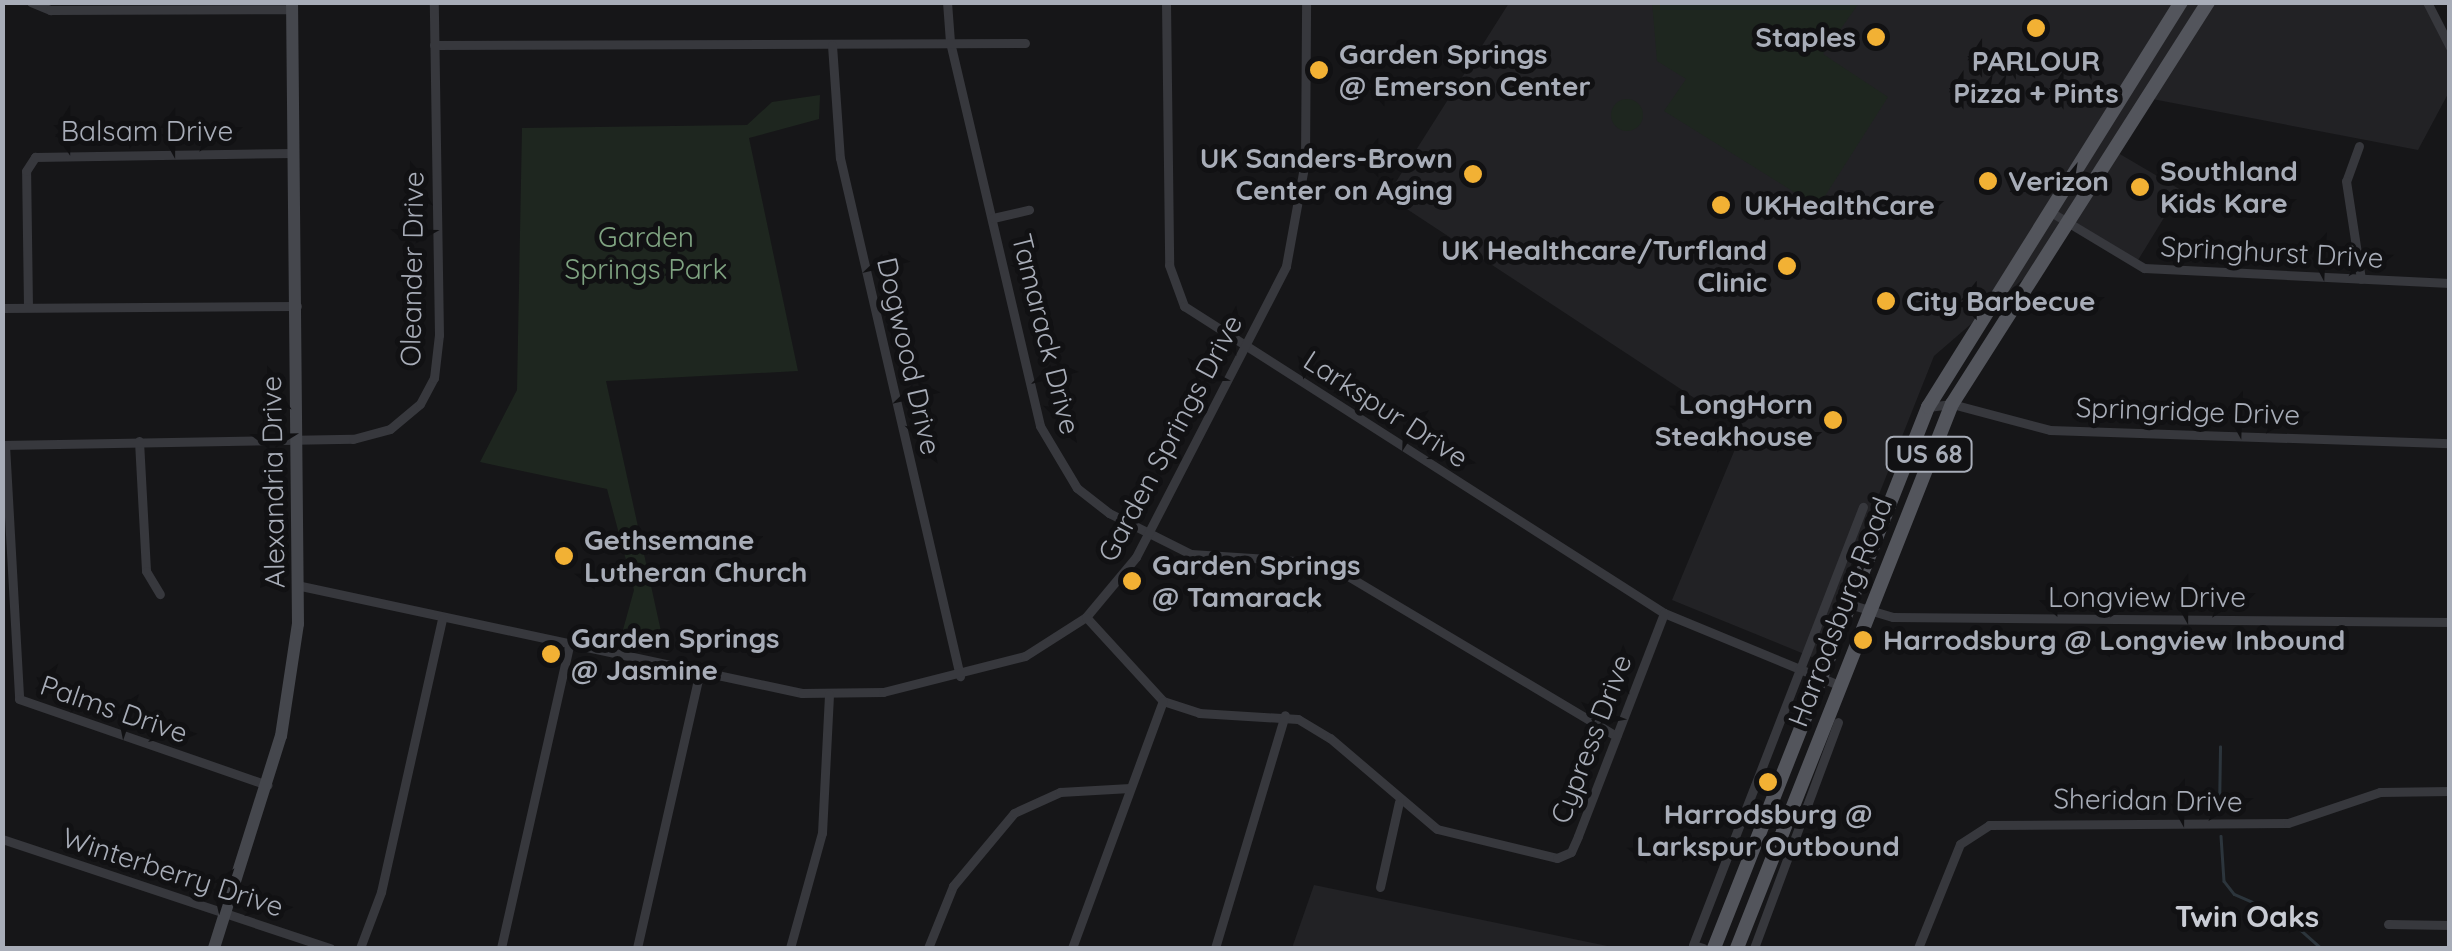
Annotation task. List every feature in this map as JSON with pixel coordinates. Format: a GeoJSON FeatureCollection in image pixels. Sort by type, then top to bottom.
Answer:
{"type":"FeatureCollection","features":[{"type":"Feature","properties":{"kind":"main road","name":"Harrodsburg Road"},"geometry":{"type":"LineString","coordinates":[[1714,948],[1847,603],[1928,407],[2181,2]]}},
{"type":"Feature","properties":{"kind":"main road","name":"Harrodsburg Road"},"geometry":{"type":"LineString","coordinates":[[1737,948],[1952,404],[2208,2]]}},
{"type":"Feature","properties":{"kind":"street"},"geometry":{"type":"LineString","coordinates":[[30,2],[50,10],[292,6]]}},
{"type":"Feature","properties":{"kind":"street","name":"Oleander Drive"},"geometry":{"type":"LineString","coordinates":[[4,444],[353,439],[390,429],[420,404],[434,378],[439,335],[434,2]]}},
{"type":"Feature","properties":{"kind":"street","name":"Tamarack Drive"},"geometry":{"type":"LineString","coordinates":[[947,2],[950,42],[1049,447],[1090,500],[1149,535],[1220,561],[1297,557],[1326,563],[1616,736]]}},
{"type":"Feature","properties":{"kind":"street","name":"Larkspur Drive"},"geometry":{"type":"LineString","coordinates":[[1166,2],[1171,280],[1184,306],[1664,613],[1839,685]]}},
{"type":"Feature","properties":{"kind":"street","name":"Garden Springs Drive"},"geometry":{"type":"LineString","coordinates":[[300,586],[699,674],[829,694],[883,692],[960,676],[1025,656],[1086,617],[1149,535],[1286,266],[1297,228],[1306,2]]}},
{"type":"Feature","properties":{"kind":"street"},"geometry":{"type":"LineString","coordinates":[[2427,2],[2450,48]]}},
{"type":"Feature","properties":{"kind":"street","name":"Alexandria Drive"},"geometry":{"type":"LineString","coordinates":[[214,948],[268,785],[292,680],[300,586],[292,6]]}},
{"type":"Feature","properties":{"kind":"street","name":"Dogwood Drive"},"geometry":{"type":"LineString","coordinates":[[832,44],[840,158],[960,676]]}},
{"type":"Feature","properties":{"kind":"street"},"geometry":{"type":"LineString","coordinates":[[434,46],[1024,44]]}},
{"type":"Feature","properties":{"kind":"street"},"geometry":{"type":"LineString","coordinates":[[2359,146],[2346,181],[2360,279]]}},
{"type":"Feature","properties":{"kind":"street","name":"Balsam Drive"},"geometry":{"type":"LineString","coordinates":[[28,307],[26,171],[35,157],[294,153]]}},
{"type":"Feature","properties":{"kind":"street"},"geometry":{"type":"LineString","coordinates":[[993,218],[1029,210]]}},
{"type":"Feature","properties":{"kind":"street","name":"Springhurst Drive"},"geometry":{"type":"LineString","coordinates":[[2048,211],[2144,268],[2450,283]]}},
{"type":"Feature","properties":{"kind":"street"},"geometry":{"type":"LineString","coordinates":[[2,308],[297,306]]}},
{"type":"Feature","properties":{"kind":"street","name":"Springridge Drive"},"geometry":{"type":"LineString","coordinates":[[1928,407],[1952,404],[2050,430],[2450,442]]}},
{"type":"Feature","properties":{"kind":"street"},"geometry":{"type":"LineString","coordinates":[[139,440],[146,571],[160,594]]}},
{"type":"Feature","properties":{"kind":"street","name":"Palms Drive"},"geometry":{"type":"LineString","coordinates":[[4,444],[19,699],[268,785]]}},
{"type":"Feature","properties":{"kind":"street"},"geometry":{"type":"LineString","coordinates":[[1703,948],[1693,945],[1862,506]]}},
{"type":"Feature","properties":{"kind":"street","name":"Longview Drive"},"geometry":{"type":"LineString","coordinates":[[1847,603],[1893,618],[2450,622]]}},
{"type":"Feature","properties":{"kind":"street","name":"Cypress Drive"},"geometry":{"type":"LineString","coordinates":[[1162,700],[1199,713],[1285,715],[1330,738],[1399,802],[1450,834],[1562,858],[1578,836],[1664,613]]}},
{"type":"Feature","properties":{"kind":"street"},"geometry":{"type":"LineString","coordinates":[[1072,948],[1162,700],[1086,617]]}},
{"type":"Feature","properties":{"kind":"street"},"geometry":{"type":"LineString","coordinates":[[360,948],[380,892],[442,618]]}},
{"type":"Feature","properties":{"kind":"street"},"geometry":{"type":"LineString","coordinates":[[501,948],[569,646]]}},
{"type":"Feature","properties":{"kind":"street"},"geometry":{"type":"LineString","coordinates":[[637,948],[699,674]]}},
{"type":"Feature","properties":{"kind":"street"},"geometry":{"type":"LineString","coordinates":[[790,948],[822,833],[829,694]]}},
{"type":"Feature","properties":{"kind":"street"},"geometry":{"type":"LineString","coordinates":[[1215,948],[1285,715]]}},
{"type":"Feature","properties":{"kind":"street"},"geometry":{"type":"LineString","coordinates":[[1754,948],[1838,722]]}},
{"type":"Feature","properties":{"kind":"street"},"geometry":{"type":"LineString","coordinates":[[928,948],[954,886],[1014,813],[1060,792],[1130,788]]}},
{"type":"Feature","properties":{"kind":"street","name":"Sheridan Drive"},"geometry":{"type":"LineString","coordinates":[[1918,948],[1960,844],[1989,824],[2288,822],[2380,792],[2450,790]]}},
{"type":"Feature","properties":{"kind":"street"},"geometry":{"type":"LineString","coordinates":[[1380,887],[1399,802]]}},
{"type":"Feature","properties":{"kind":"street","name":"Winterberry Drive"},"geometry":{"type":"LineString","coordinates":[[2,839],[330,948]]}},
{"type":"Feature","properties":{"kind":"street"},"geometry":{"type":"LineString","coordinates":[[2388,924],[2450,924]]}},
{"type":"Feature","properties":{"kind":"shaded area"},"geometry":{"type":"Polygon","coordinates":[[[2427,2],[2449,47],[2449,92],[2418,150],[2147,98],[2113,150],[2181,190],[2135,265],[2067,224],[2043,262],[1934,356],[1814,658],[1672,600],[1743,430],[1387,196],[1509,3],[2427,2]]]}},
{"type":"Feature","properties":{"kind":"shaded area"},"geometry":{"type":"Polygon","coordinates":[[[1314,885],[1617,948],[1292,948],[1314,885]]]}},
{"type":"Feature","properties":{"kind":"green space"},"geometry":{"type":"Polygon","coordinates":[[[1652,2],[1859,3],[1823,54],[1888,97],[1818,207],[1664,111],[1686,79],[1657,61],[1652,2]]]}},
{"type":"Feature","properties":{"kind":"green space","name":"Garden Springs Park"},"geometry":{"type":"Polygon","coordinates":[[[820,95],[819,119],[749,138],[798,371],[606,381],[664,645],[621,637],[634,590],[607,489],[480,462],[517,390],[522,128],[747,125],[772,102],[820,95]]]}},
{"type":"Feature","properties":{"kind":"green space"},"geometry":{"type":"Polygon","coordinates":[[[1627,99],[1638,104],[1643,115],[1638,126],[1627,131],[1616,126],[1611,115],[1616,104],[1627,99]]]}},
{"type":"Feature","properties":{"kind":"waterway"},"geometry":{"type":"LineString","coordinates":[[2219,812],[2220,747]]}},
{"type":"Feature","properties":{"kind":"waterway"},"geometry":{"type":"LineString","coordinates":[[2221,836],[2224,881],[2234,894],[2285,916],[2321,948]]}},
{"type":"Feature","properties":{"kind":"place","name":"PARLOUR Pizza + Pints"},"geometry":{"type":"Point","coordinates":[2036,28]}},
{"type":"Feature","properties":{"kind":"place","name":"Staples"},"geometry":{"type":"Point","coordinates":[1876,37]}},
{"type":"Feature","properties":{"kind":"place","name":"Garden Springs @ Emerson Center"},"geometry":{"type":"Point","coordinates":[1319,70]}},
{"type":"Feature","properties":{"kind":"place","name":"UK Sanders-Brown Center on Aging"},"geometry":{"type":"Point","coordinates":[1473,174]}},
{"type":"Feature","properties":{"kind":"place","name":"Verizon"},"geometry":{"type":"Point","coordinates":[1988,181]}},
{"type":"Feature","properties":{"kind":"place","name":"Southland Kids Kare"},"geometry":{"type":"Point","coordinates":[2140,187]}},
{"type":"Feature","properties":{"kind":"place","name":"UKHealthCare"},"geometry":{"type":"Point","coordinates":[1721,205]}},
{"type":"Feature","properties":{"kind":"place","name":"UK Healthcare/Turfland Clinic"},"geometry":{"type":"Point","coordinates":[1787,266]}},
{"type":"Feature","properties":{"kind":"place","name":"City Barbecue"},"geometry":{"type":"Point","coordinates":[1886,301]}},
{"type":"Feature","properties":{"kind":"place","name":"LongHorn Steakhouse"},"geometry":{"type":"Point","coordinates":[1833,420]}},
{"type":"Feature","properties":{"kind":"place","name":"Gethsemane Lutheran Church"},"geometry":{"type":"Point","coordinates":[564,556]}},
{"type":"Feature","properties":{"kind":"place","name":"Garden Springs @ Tamarack"},"geometry":{"type":"Point","coordinates":[1132,581]}},
{"type":"Feature","properties":{"kind":"place","name":"Harrodsburg @ Longview Inbound"},"geometry":{"type":"Point","coordinates":[1863,640]}},
{"type":"Feature","properties":{"kind":"place","name":"Garden Springs @ Jasmine"},"geometry":{"type":"Point","coordinates":[551,654]}},
{"type":"Feature","properties":{"kind":"place","name":"Harrodsburg @ Larkspur Outbound"},"geometry":{"type":"Point","coordinates":[1768,782]}},
{"type":"Feature","properties":{"kind":"district","name":"Twin Oaks"},"geometry":{"type":"Point","coordinates":[2247,916]}}]}
